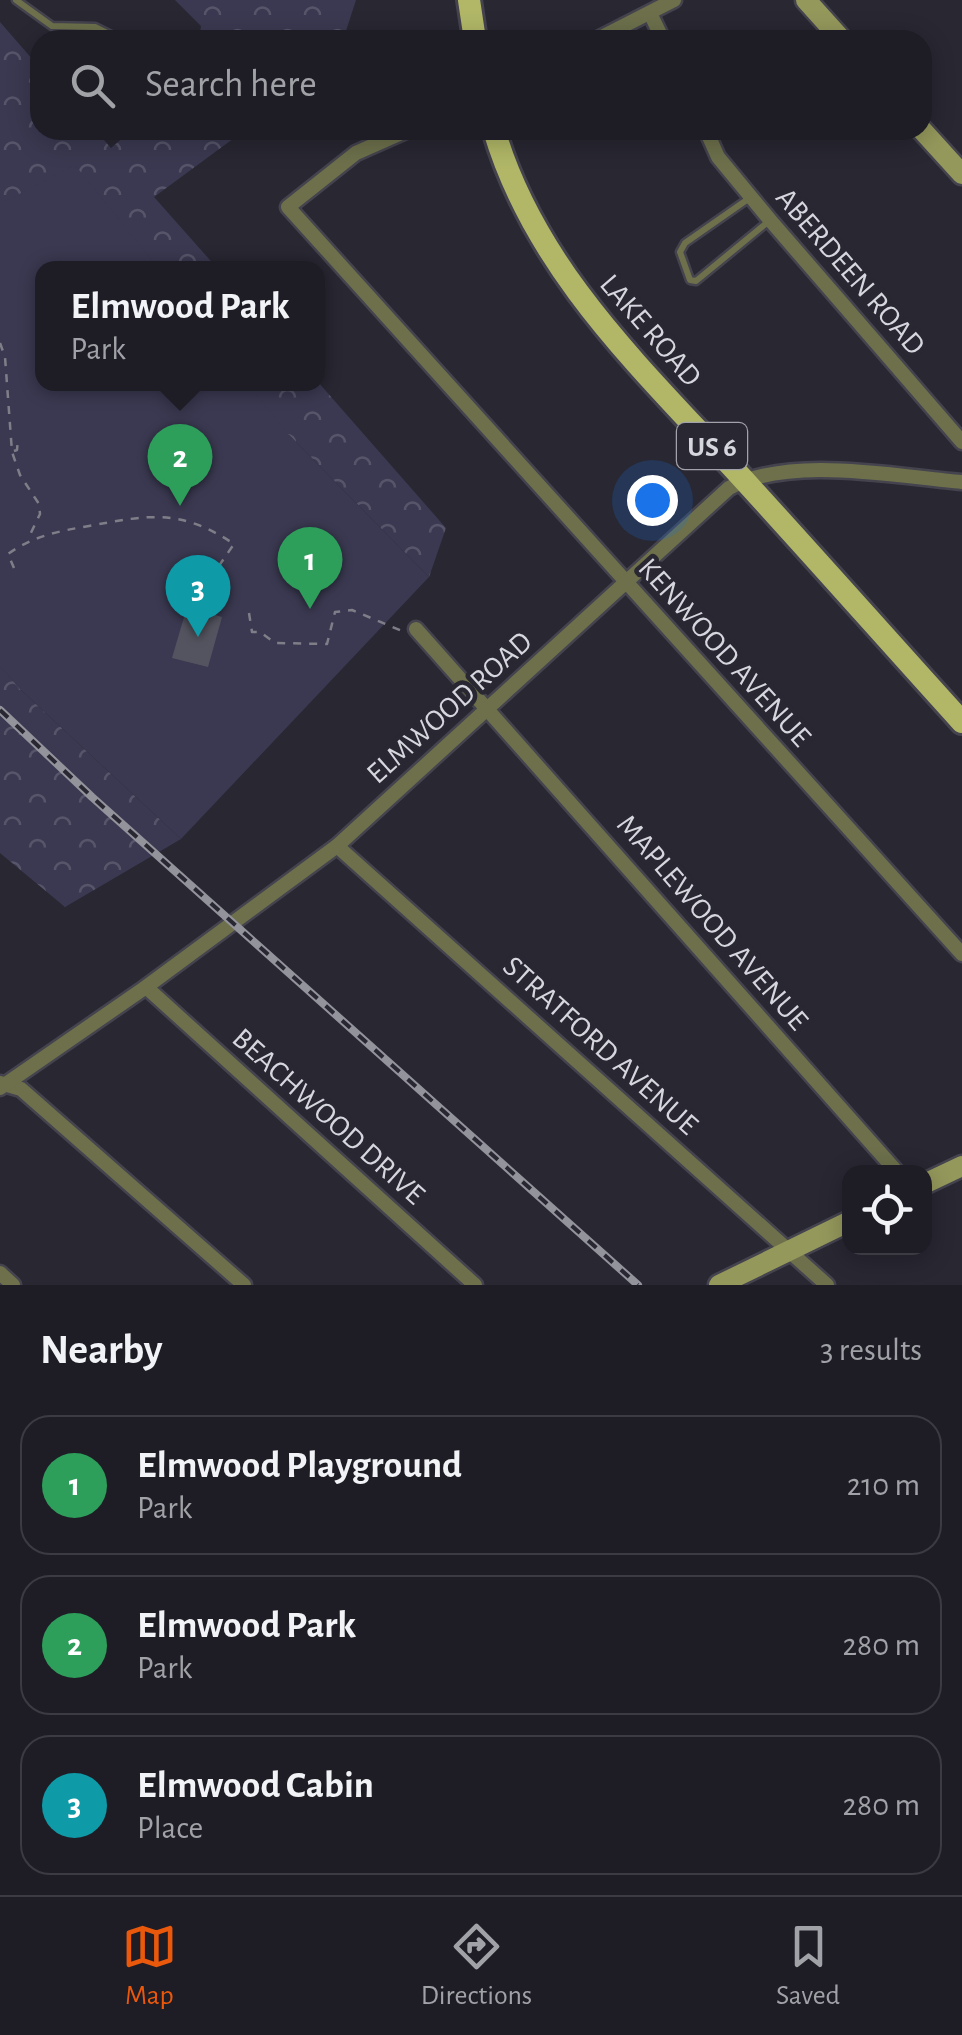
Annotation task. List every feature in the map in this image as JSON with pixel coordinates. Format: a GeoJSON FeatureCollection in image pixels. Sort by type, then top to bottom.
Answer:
{"type":"FeatureCollection","features":[{"type":"Feature","properties":{"kind":"main road"},"geometry":{"type":"LineString","coordinates":[[469,0],[474,30]]}},
{"type":"Feature","properties":{"kind":"main road","name":"LAKE ROAD"},"geometry":{"type":"LineString","coordinates":[[497,140],[504,163],[554,262],[614,340],[962,722]]}},
{"type":"Feature","properties":{"kind":"street"},"geometry":{"type":"LineString","coordinates":[[616,30],[674,0]]}},
{"type":"Feature","properties":{"kind":"street"},"geometry":{"type":"LineString","coordinates":[[806,0],[833,30]]}},
{"type":"Feature","properties":{"kind":"street"},"geometry":{"type":"LineString","coordinates":[[650,13],[658,30]]}},
{"type":"Feature","properties":{"kind":"street","name":"KENWOOD AVENUE"},"geometry":{"type":"LineString","coordinates":[[385,140],[356,153],[288,207],[962,954]]}},
{"type":"Feature","properties":{"kind":"street","name":"ABERDEEN ROAD"},"geometry":{"type":"LineString","coordinates":[[711,140],[718,156],[770,220],[962,442]]}},
{"type":"Feature","properties":{"kind":"street"},"geometry":{"type":"LineString","coordinates":[[931,140],[962,174]]}},
{"type":"Feature","properties":{"kind":"street","name":"ELMWOOD ROAD"},"geometry":{"type":"LineString","coordinates":[[1,1085],[146,987],[337,846],[729,488],[744,480],[807,470],[962,482]]}},
{"type":"Feature","properties":{"kind":"street","name":"MAPLEWOOD AVENUE"},"geometry":{"type":"LineString","coordinates":[[413,632],[487,708],[891,1165]]}},
{"type":"Feature","properties":{"kind":"street","name":"STRATFORD AVENUE"},"geometry":{"type":"LineString","coordinates":[[337,846],[827,1285]]}},
{"type":"Feature","properties":{"kind":"street","name":"BEACHWOOD DRIVE"},"geometry":{"type":"LineString","coordinates":[[146,987],[475,1285]]}},
{"type":"Feature","properties":{"kind":"street"},"geometry":{"type":"LineString","coordinates":[[1,1085],[21,1089],[244,1285]]}},
{"type":"Feature","properties":{"kind":"street"},"geometry":{"type":"LineString","coordinates":[[932,1180],[962,1166]]}},
{"type":"Feature","properties":{"kind":"street"},"geometry":{"type":"LineString","coordinates":[[718,1285],[842,1225]]}},
{"type":"Feature","properties":{"kind":"street"},"geometry":{"type":"LineString","coordinates":[[0,1273],[13,1285]]}},
{"type":"Feature","properties":{"kind":"lane"},"geometry":{"type":"LineString","coordinates":[[16,0],[52,26],[100,30]]}},
{"type":"Feature","properties":{"kind":"lane"},"geometry":{"type":"LineString","coordinates":[[751,197],[685,242],[680,252],[690,280],[696,281],[770,220]]}},
{"type":"Feature","properties":{"kind":"path"},"geometry":{"type":"LineString","coordinates":[[0,344],[5,357],[12,452],[20,475],[39,504],[38,522],[28,540]]}},
{"type":"Feature","properties":{"kind":"path"},"geometry":{"type":"LineString","coordinates":[[12,452],[17,450],[18,439]]}},
{"type":"Feature","properties":{"kind":"path"},"geometry":{"type":"LineString","coordinates":[[14,568],[8,554],[28,540],[145,515],[196,525],[234,544],[214,573],[201,608],[214,611],[223,604]]}},
{"type":"Feature","properties":{"kind":"path"},"geometry":{"type":"LineString","coordinates":[[249,612],[252,632],[260,632],[275,644],[327,644],[335,612],[352,610],[413,632]]}},
{"type":"Feature","properties":{"kind":"green space"},"geometry":{"type":"Polygon","coordinates":[[[175,0],[356,0],[346,30],[200,30],[201,26],[175,0]]]}},
{"type":"Feature","properties":{"kind":"green space"},"geometry":{"type":"Polygon","coordinates":[[[0,22],[30,56],[30,140],[104,140],[111,148],[120,140],[231,140],[154,197],[211,261],[35,261],[35,391],[325,390],[446,528],[429,577],[289,435],[181,833],[0,331],[0,22]]]}},
{"type":"Feature","properties":{"kind":"green space"},"geometry":{"type":"Polygon","coordinates":[[[75,165],[152,261],[35,261],[35,391],[254,391],[289,435],[429,577],[181,839],[0,666],[0,204],[75,165]]]}},
{"type":"Feature","properties":{"kind":"green space"},"geometry":{"type":"Polygon","coordinates":[[[0,665],[21,690],[181,839],[65,907],[0,853],[0,665]]]}},
{"type":"Feature","properties":{"kind":"building"},"geometry":{"type":"Polygon","coordinates":[[[187,607],[222,617],[208,667],[172,658],[187,607]]]}},
{"type":"Feature","properties":{"kind":"railway"},"geometry":{"type":"LineString","coordinates":[[0,710],[92,797],[638,1285]]}},
{"type":"Feature","properties":{"kind":"place","name":"Elmwood Park"},"geometry":{"type":"Point","coordinates":[180,506]}},
{"type":"Feature","properties":{"kind":"place","name":"Elmwood Playground"},"geometry":{"type":"Point","coordinates":[310,609]}},
{"type":"Feature","properties":{"kind":"place","name":"Elmwood Cabin"},"geometry":{"type":"Point","coordinates":[198,637]}}]}
